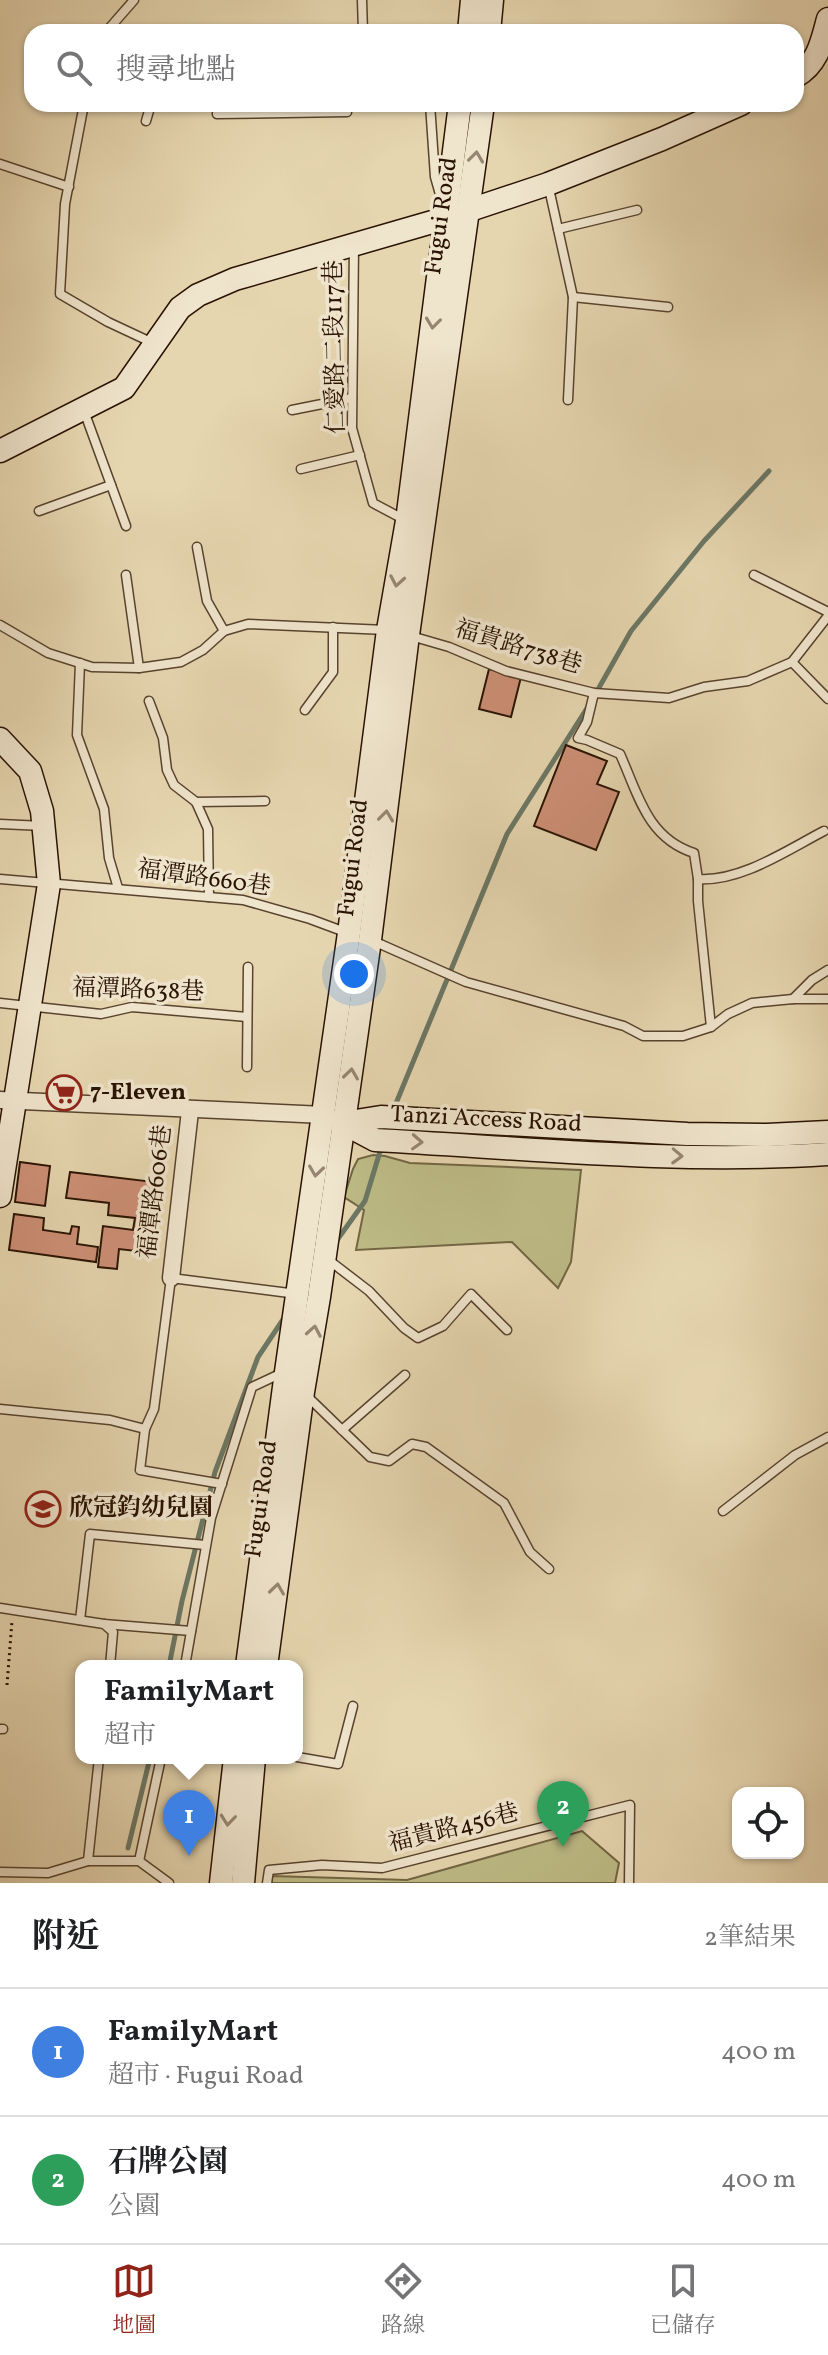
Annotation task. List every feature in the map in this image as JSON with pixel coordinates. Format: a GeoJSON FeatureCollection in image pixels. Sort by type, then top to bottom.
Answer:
{"type":"FeatureCollection","features":[{"type":"Feature","properties":{"kind":"street"},"geometry":{"type":"LineString","coordinates":[[470,24],[472,0]]}},
{"type":"Feature","properties":{"kind":"street"},"geometry":{"type":"LineString","coordinates":[[490,24],[492,0]]}},
{"type":"Feature","properties":{"kind":"street"},"geometry":{"type":"LineString","coordinates":[[804,71],[825,52],[828,19]]}},
{"type":"Feature","properties":{"kind":"street","name":"Fugui Road"},"geometry":{"type":"LineString","coordinates":[[398,633],[407,521],[459,112]]}},
{"type":"Feature","properties":{"kind":"street","name":"Fugui Road"},"geometry":{"type":"LineString","coordinates":[[248,1660],[286,1372],[298,1294],[334,1119],[398,633],[469,211],[482,112]]}},
{"type":"Feature","properties":{"kind":"street"},"geometry":{"type":"LineString","coordinates":[[0,451],[124,388],[180,308],[198,295],[235,279],[446,218],[548,184],[723,112]]}},
{"type":"Feature","properties":{"kind":"street"},"geometry":{"type":"LineString","coordinates":[[0,739],[30,771],[42,811],[49,884],[29,1005],[7,1101],[0,1196]]}},
{"type":"Feature","properties":{"kind":"street"},"geometry":{"type":"LineString","coordinates":[[7,1101],[334,1119]]}},
{"type":"Feature","properties":{"kind":"street","name":"福潭路606巷"},"geometry":{"type":"LineString","coordinates":[[171,1278],[190,1111]]}},
{"type":"Feature","properties":{"kind":"street","name":"Tanzi Access Road"},"geometry":{"type":"LineString","coordinates":[[334,1119],[381,1117],[673,1134],[828,1132]]}},
{"type":"Feature","properties":{"kind":"street","name":"Fugui Road"},"geometry":{"type":"LineString","coordinates":[[267,1660],[319,1297],[334,1119]]}},
{"type":"Feature","properties":{"kind":"street","name":"Tanzi Access Road"},"geometry":{"type":"LineString","coordinates":[[334,1119],[375,1140],[699,1157],[828,1154]]}},
{"type":"Feature","properties":{"kind":"street"},"geometry":{"type":"LineString","coordinates":[[221,1883],[234,1764]]}},
{"type":"Feature","properties":{"kind":"street"},"geometry":{"type":"LineString","coordinates":[[243,1883],[253,1764]]}},
{"type":"Feature","properties":{"kind":"lane"},"geometry":{"type":"LineString","coordinates":[[113,24],[134,0]]}},
{"type":"Feature","properties":{"kind":"lane"},"geometry":{"type":"LineString","coordinates":[[362,0],[363,24]]}},
{"type":"Feature","properties":{"kind":"lane"},"geometry":{"type":"LineString","coordinates":[[83,112],[65,204],[60,294],[108,322],[156,344]]}},
{"type":"Feature","properties":{"kind":"lane"},"geometry":{"type":"LineString","coordinates":[[146,121],[149,112]]}},
{"type":"Feature","properties":{"kind":"lane"},"geometry":{"type":"LineString","coordinates":[[217,112],[347,112]]}},
{"type":"Feature","properties":{"kind":"lane"},"geometry":{"type":"LineString","coordinates":[[431,112],[435,177],[446,218]]}},
{"type":"Feature","properties":{"kind":"lane"},"geometry":{"type":"LineString","coordinates":[[0,164],[69,187]]}},
{"type":"Feature","properties":{"kind":"lane"},"geometry":{"type":"LineString","coordinates":[[548,184],[573,297],[568,400]]}},
{"type":"Feature","properties":{"kind":"lane"},"geometry":{"type":"LineString","coordinates":[[558,229],[637,210]]}},
{"type":"Feature","properties":{"kind":"lane","name":"仁愛路二段117巷"},"geometry":{"type":"LineString","coordinates":[[354,245],[352,428],[373,503],[407,521]]}},
{"type":"Feature","properties":{"kind":"lane"},"geometry":{"type":"LineString","coordinates":[[573,297],[668,307]]}},
{"type":"Feature","properties":{"kind":"lane"},"geometry":{"type":"LineString","coordinates":[[292,410],[352,398]]}},
{"type":"Feature","properties":{"kind":"lane"},"geometry":{"type":"LineString","coordinates":[[84,410],[126,526]]}},
{"type":"Feature","properties":{"kind":"lane"},"geometry":{"type":"LineString","coordinates":[[301,469],[360,455]]}},
{"type":"Feature","properties":{"kind":"lane"},"geometry":{"type":"LineString","coordinates":[[39,511],[111,485]]}},
{"type":"Feature","properties":{"kind":"lane"},"geometry":{"type":"LineString","coordinates":[[0,625],[48,653],[92,667],[139,668],[181,662],[203,650],[224,631],[207,601],[197,547]]}},
{"type":"Feature","properties":{"kind":"lane"},"geometry":{"type":"LineString","coordinates":[[126,575],[139,668]]}},
{"type":"Feature","properties":{"kind":"lane"},"geometry":{"type":"LineString","coordinates":[[754,575],[828,614]]}},
{"type":"Feature","properties":{"kind":"lane","name":"福貴路738巷"},"geometry":{"type":"LineString","coordinates":[[224,631],[248,624],[398,633],[449,647],[506,671],[594,693],[669,698],[704,687],[748,681],[792,662],[828,614]]}},
{"type":"Feature","properties":{"kind":"lane"},"geometry":{"type":"LineString","coordinates":[[305,710],[333,672],[333,627]]}},
{"type":"Feature","properties":{"kind":"lane"},"geometry":{"type":"LineString","coordinates":[[792,662],[828,699]]}},
{"type":"Feature","properties":{"kind":"lane"},"geometry":{"type":"LineString","coordinates":[[80,663],[77,735],[104,809],[109,858],[118,888]]}},
{"type":"Feature","properties":{"kind":"lane"},"geometry":{"type":"LineString","coordinates":[[594,693],[587,722],[578,738],[620,754],[641,806],[667,839],[678,848],[694,853],[711,1027]]}},
{"type":"Feature","properties":{"kind":"lane"},"geometry":{"type":"LineString","coordinates":[[149,701],[163,738],[167,770],[174,785],[196,802],[208,829],[209,897]]}},
{"type":"Feature","properties":{"kind":"lane"},"geometry":{"type":"LineString","coordinates":[[196,802],[265,801]]}},
{"type":"Feature","properties":{"kind":"lane"},"geometry":{"type":"LineString","coordinates":[[0,824],[43,826]]}},
{"type":"Feature","properties":{"kind":"lane"},"geometry":{"type":"LineString","coordinates":[[698,879],[733,876],[824,831]]}},
{"type":"Feature","properties":{"kind":"lane","name":"福潭路660巷"},"geometry":{"type":"LineString","coordinates":[[0,879],[243,900],[360,936],[466,982],[624,1026],[643,1036],[683,1036],[711,1027],[728,1014],[752,1003],[828,999]]}},
{"type":"Feature","properties":{"kind":"lane"},"geometry":{"type":"LineString","coordinates":[[247,1067],[248,967]]}},
{"type":"Feature","properties":{"kind":"lane"},"geometry":{"type":"LineString","coordinates":[[793,999],[812,980],[828,970]]}},
{"type":"Feature","properties":{"kind":"lane","name":"福潭路638巷"},"geometry":{"type":"LineString","coordinates":[[0,1003],[101,1014],[132,1007],[247,1017]]}},
{"type":"Feature","properties":{"kind":"lane"},"geometry":{"type":"LineString","coordinates":[[324,1256],[369,1291],[404,1328],[418,1338],[443,1326],[471,1294],[507,1330]]}},
{"type":"Feature","properties":{"kind":"lane"},"geometry":{"type":"LineString","coordinates":[[222,1484],[140,1470],[145,1429],[154,1409],[171,1278],[298,1294]]}},
{"type":"Feature","properties":{"kind":"lane"},"geometry":{"type":"LineString","coordinates":[[186,1660],[205,1545],[252,1387],[286,1372],[370,1457],[389,1461],[412,1444],[426,1447],[504,1503],[530,1552],[549,1569]]}},
{"type":"Feature","properties":{"kind":"lane"},"geometry":{"type":"LineString","coordinates":[[342,1430],[405,1375]]}},
{"type":"Feature","properties":{"kind":"lane"},"geometry":{"type":"LineString","coordinates":[[0,1409],[110,1420],[145,1429]]}},
{"type":"Feature","properties":{"kind":"lane"},"geometry":{"type":"LineString","coordinates":[[723,1511],[795,1455],[828,1437]]}},
{"type":"Feature","properties":{"kind":"lane"},"geometry":{"type":"LineString","coordinates":[[80,1620],[90,1534],[205,1545]]}},
{"type":"Feature","properties":{"kind":"lane"},"geometry":{"type":"LineString","coordinates":[[0,1608],[104,1624],[191,1631]]}},
{"type":"Feature","properties":{"kind":"lane"},"geometry":{"type":"LineString","coordinates":[[104,1624],[113,1632],[111,1660]]}},
{"type":"Feature","properties":{"kind":"lane"},"geometry":{"type":"LineString","coordinates":[[303,1758],[338,1764],[353,1706]]}},
{"type":"Feature","properties":{"kind":"lane"},"geometry":{"type":"LineString","coordinates":[[88,1861],[98,1764]]}},
{"type":"Feature","properties":{"kind":"lane"},"geometry":{"type":"LineString","coordinates":[[139,1861],[160,1764]]}},
{"type":"Feature","properties":{"kind":"lane","name":"福貴路456巷"},"geometry":{"type":"LineString","coordinates":[[267,1883],[269,1870],[322,1865],[382,1868],[630,1805],[629,1883]]}},
{"type":"Feature","properties":{"kind":"lane"},"geometry":{"type":"LineString","coordinates":[[0,1872],[48,1873],[88,1861],[139,1861],[169,1883]]}},
{"type":"Feature","properties":{"kind":"lane"},"geometry":{"type":"LineString","coordinates":[[48,1873],[48,1883]]}},
{"type":"Feature","properties":{"kind":"path"},"geometry":{"type":"LineString","coordinates":[[7,1685],[13,1610]]}},
{"type":"Feature","properties":{"kind":"shaded area"},"geometry":{"type":"Polygon","coordinates":[[[373,1155],[410,1163],[581,1170],[571,1262],[558,1288],[512,1242],[356,1250],[364,1210],[344,1197],[358,1159],[373,1155]]]}},
{"type":"Feature","properties":{"kind":"shaded area"},"geometry":{"type":"Polygon","coordinates":[[[582,1831],[619,1863],[615,1883],[272,1883],[272,1876],[407,1880],[582,1831]]]}},
{"type":"Feature","properties":{"kind":"building"},"geometry":{"type":"Polygon","coordinates":[[[489,669],[521,677],[511,717],[479,709],[489,669]]]}},
{"type":"Feature","properties":{"kind":"building"},"geometry":{"type":"Polygon","coordinates":[[[566,745],[607,761],[597,784],[619,792],[596,850],[534,826],[566,745]]]}},
{"type":"Feature","properties":{"kind":"building"},"geometry":{"type":"Polygon","coordinates":[[[20,1162],[50,1166],[45,1206],[15,1202],[20,1162]]]}},
{"type":"Feature","properties":{"kind":"building"},"geometry":{"type":"Polygon","coordinates":[[[70,1172],[154,1182],[145,1252],[119,1249],[117,1269],[98,1267],[103,1226],[133,1230],[135,1218],[108,1215],[109,1203],[66,1198],[70,1172]]]}},
{"type":"Feature","properties":{"kind":"building"},"geometry":{"type":"Polygon","coordinates":[[[14,1214],[44,1218],[43,1230],[70,1234],[72,1226],[79,1227],[77,1244],[98,1247],[96,1262],[9,1250],[14,1214]]]}},
{"type":"Feature","properties":{"kind":"waterway"},"geometry":{"type":"LineString","coordinates":[[596,693],[631,631],[704,541],[769,471]]}},
{"type":"Feature","properties":{"kind":"waterway"},"geometry":{"type":"LineString","coordinates":[[392,1113],[507,834],[589,705]]}},
{"type":"Feature","properties":{"kind":"waterway"},"geometry":{"type":"LineString","coordinates":[[335,1243],[365,1201],[382,1145]]}},
{"type":"Feature","properties":{"kind":"waterway"},"geometry":{"type":"LineString","coordinates":[[170,1660],[215,1472],[258,1357],[284,1318]]}},
{"type":"Feature","properties":{"kind":"waterway"},"geometry":{"type":"LineString","coordinates":[[128,1848],[149,1764]]}},
{"type":"Feature","properties":{"kind":"place","name":"7-Eleven"},"geometry":{"type":"Point","coordinates":[64,1093]}},
{"type":"Feature","properties":{"kind":"place","name":"欣冠鈞幼兒園"},"geometry":{"type":"Point","coordinates":[43,1509]}},
{"type":"Feature","properties":{"kind":"place","name":"石牌公園"},"geometry":{"type":"Point","coordinates":[563,1847]}},
{"type":"Feature","properties":{"kind":"place","name":"FamilyMart"},"geometry":{"type":"Point","coordinates":[189,1856]}}]}
